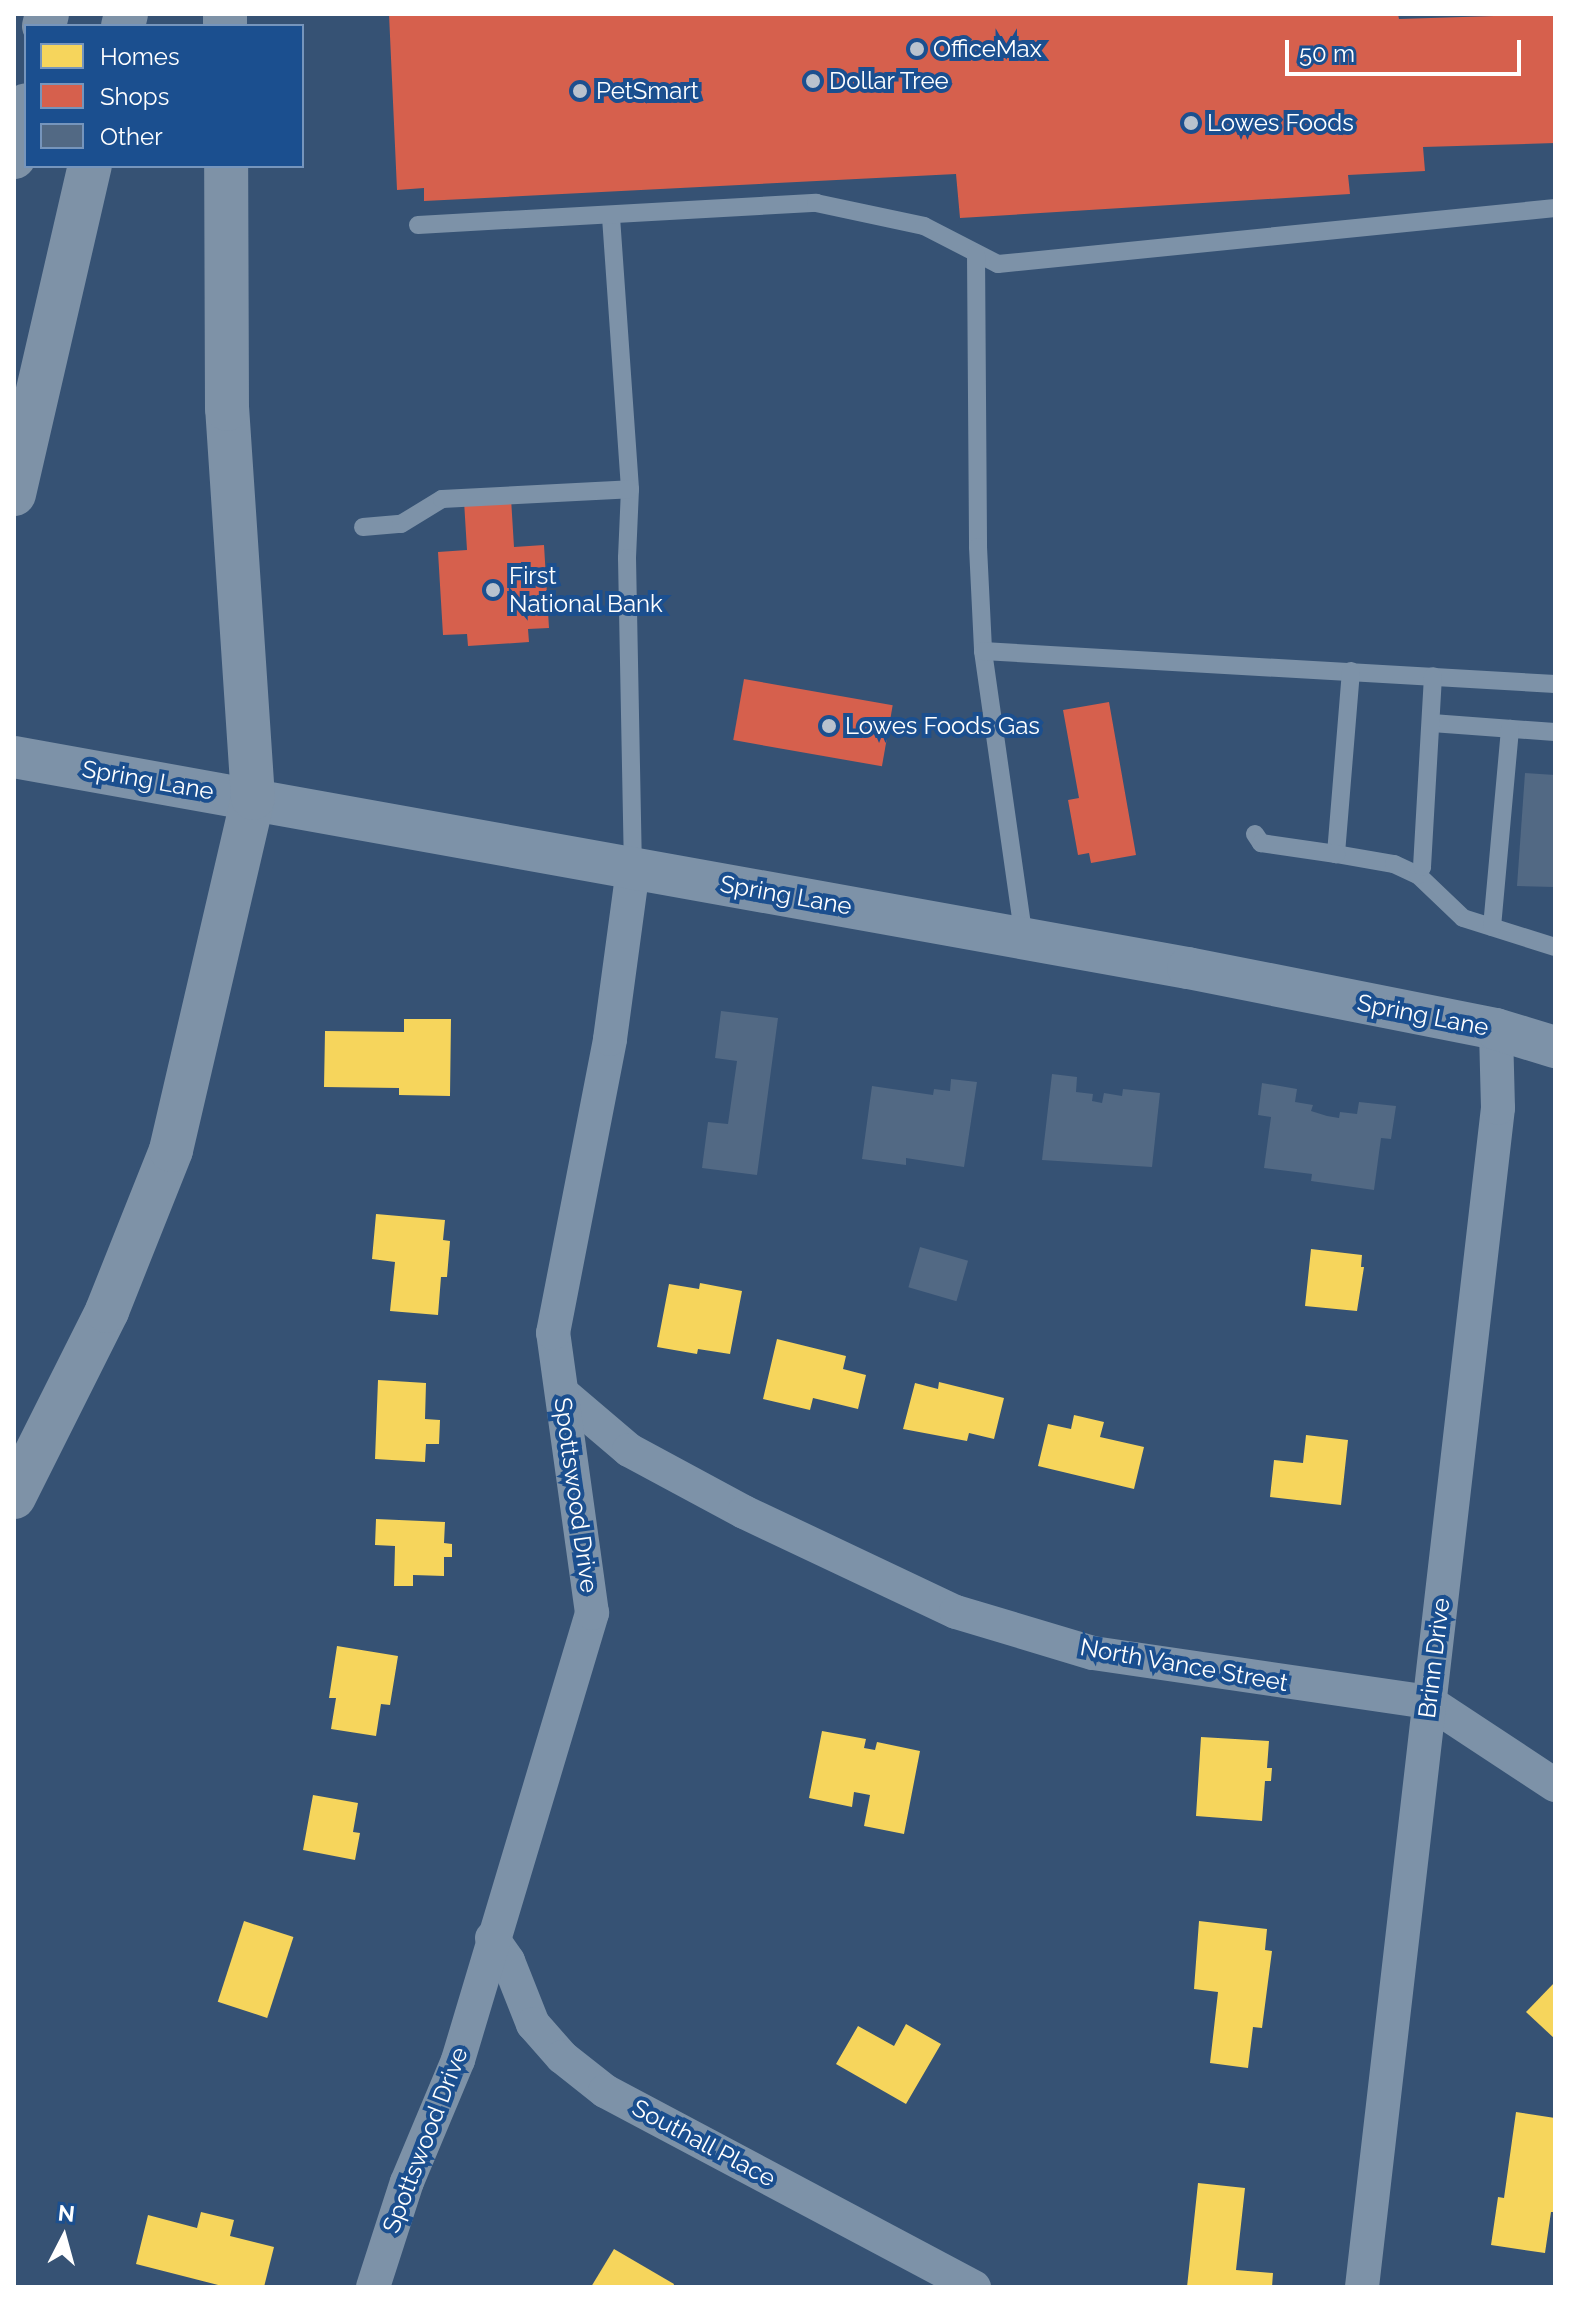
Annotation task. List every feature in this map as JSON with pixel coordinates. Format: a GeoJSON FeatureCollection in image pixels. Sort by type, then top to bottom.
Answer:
{"type":"FeatureCollection","features":[{"type":"Feature","properties":{"kind":"highway"},"geometry":{"type":"LineString","coordinates":[[14,157],[24,114]]}},
{"type":"Feature","properties":{"kind":"highway"},"geometry":{"type":"LineString","coordinates":[[14,494],[90,168]]}},
{"type":"Feature","properties":{"kind":"highway"},"geometry":{"type":"LineString","coordinates":[[14,1497],[107,1311],[171,1150],[253,798],[227,409],[226,168]]}},
{"type":"Feature","properties":{"kind":"street","name":"Spring Lane"},"geometry":{"type":"LineString","coordinates":[[14,757],[1024,938],[1496,1029],[1555,1047]]}},
{"type":"Feature","properties":{"kind":"street","name":"Spottswood Drive"},"geometry":{"type":"LineString","coordinates":[[373,2287],[407,2182],[458,2060],[492,1938],[592,1613],[553,1333],[610,1039],[633,868]]}},
{"type":"Feature","properties":{"kind":"street","name":"Brinn Drive"},"geometry":{"type":"LineString","coordinates":[[1362,2287],[1498,1108],[1496,1029]]}},
{"type":"Feature","properties":{"kind":"street","name":"North Vance Street"},"geometry":{"type":"LineString","coordinates":[[562,1393],[629,1450],[744,1512],[956,1612],[1093,1653],[1429,1702],[1555,1785]]}},
{"type":"Feature","properties":{"kind":"street","name":"Southall Place"},"geometry":{"type":"LineString","coordinates":[[492,1938],[508,1961],[533,2024],[562,2057],[605,2091],[974,2287]]}},
{"type":"Feature","properties":{"kind":"lane"},"geometry":{"type":"LineString","coordinates":[[418,225],[611,217],[816,203],[924,226],[998,264],[1555,208]]}},
{"type":"Feature","properties":{"kind":"lane"},"geometry":{"type":"LineString","coordinates":[[611,217],[630,489],[627,558],[633,868]]}},
{"type":"Feature","properties":{"kind":"lane"},"geometry":{"type":"LineString","coordinates":[[976,254],[978,547],[983,651],[1024,938]]}},
{"type":"Feature","properties":{"kind":"lane"},"geometry":{"type":"LineString","coordinates":[[363,527],[401,524],[442,499],[630,489]]}},
{"type":"Feature","properties":{"kind":"lane"},"geometry":{"type":"LineString","coordinates":[[983,651],[1555,684]]}},
{"type":"Feature","properties":{"kind":"lane"},"geometry":{"type":"LineString","coordinates":[[1336,854],[1351,671]]}},
{"type":"Feature","properties":{"kind":"lane"},"geometry":{"type":"LineString","coordinates":[[1418,875],[1432,723],[1433,676]]}},
{"type":"Feature","properties":{"kind":"lane"},"geometry":{"type":"LineString","coordinates":[[1432,723],[1555,732]]}},
{"type":"Feature","properties":{"kind":"lane"},"geometry":{"type":"LineString","coordinates":[[1492,927],[1510,729]]}},
{"type":"Feature","properties":{"kind":"lane"},"geometry":{"type":"LineString","coordinates":[[1255,834],[1261,843],[1394,864],[1418,875],[1463,918],[1555,947]]}},
{"type":"Feature","properties":{"kind":"building: Homes"},"geometry":{"type":"Polygon","coordinates":[[[404,1019],[451,1019],[450,1096],[399,1095],[399,1088],[324,1087],[325,1031],[404,1032],[404,1019]]]}},
{"type":"Feature","properties":{"kind":"building: Homes"},"geometry":{"type":"Polygon","coordinates":[[[376,1214],[445,1220],[443,1240],[450,1241],[447,1277],[441,1277],[438,1315],[390,1311],[395,1262],[372,1259],[376,1214]]]}},
{"type":"Feature","properties":{"kind":"building: Homes"},"geometry":{"type":"Polygon","coordinates":[[[1311,1249],[1362,1255],[1361,1267],[1364,1267],[1357,1311],[1305,1306],[1311,1249]]]}},
{"type":"Feature","properties":{"kind":"building: Homes"},"geometry":{"type":"Polygon","coordinates":[[[700,1283],[742,1291],[730,1354],[698,1349],[697,1354],[657,1347],[669,1284],[699,1289],[700,1283]]]}},
{"type":"Feature","properties":{"kind":"building: Homes"},"geometry":{"type":"Polygon","coordinates":[[[777,1339],[846,1356],[843,1369],[866,1375],[858,1409],[813,1398],[810,1410],[763,1399],[777,1339]]]}},
{"type":"Feature","properties":{"kind":"building: Homes"},"geometry":{"type":"Polygon","coordinates":[[[378,1380],[426,1383],[425,1419],[440,1420],[439,1444],[426,1444],[425,1462],[375,1459],[378,1380]]]}},
{"type":"Feature","properties":{"kind":"building: Homes"},"geometry":{"type":"Polygon","coordinates":[[[939,1382],[1004,1398],[994,1439],[969,1433],[967,1441],[903,1429],[915,1383],[938,1389],[939,1382]]]}},
{"type":"Feature","properties":{"kind":"building: Homes"},"geometry":{"type":"Polygon","coordinates":[[[1074,1415],[1104,1422],[1100,1437],[1144,1447],[1134,1489],[1038,1466],[1048,1424],[1071,1429],[1074,1415]]]}},
{"type":"Feature","properties":{"kind":"building: Homes"},"geometry":{"type":"Polygon","coordinates":[[[1306,1435],[1348,1440],[1341,1505],[1270,1497],[1274,1460],[1303,1463],[1306,1435]]]}},
{"type":"Feature","properties":{"kind":"building: Homes"},"geometry":{"type":"Polygon","coordinates":[[[376,1519],[445,1522],[444,1543],[452,1544],[452,1557],[444,1557],[444,1576],[413,1575],[413,1586],[394,1586],[395,1546],[375,1545],[376,1519]]]}},
{"type":"Feature","properties":{"kind":"building: Homes"},"geometry":{"type":"Polygon","coordinates":[[[337,1646],[398,1656],[390,1705],[381,1704],[376,1736],[331,1729],[336,1698],[329,1698],[337,1646]]]}},
{"type":"Feature","properties":{"kind":"building: Homes"},"geometry":{"type":"Polygon","coordinates":[[[822,1731],[866,1739],[864,1748],[875,1750],[877,1742],[920,1751],[904,1834],[864,1826],[870,1795],[854,1792],[852,1807],[809,1798],[822,1731]]]}},
{"type":"Feature","properties":{"kind":"building: Homes"},"geometry":{"type":"Polygon","coordinates":[[[1201,1737],[1269,1741],[1267,1768],[1272,1768],[1271,1781],[1265,1781],[1262,1821],[1196,1816],[1201,1737]]]}},
{"type":"Feature","properties":{"kind":"building: Homes"},"geometry":{"type":"Polygon","coordinates":[[[313,1795],[358,1803],[353,1832],[360,1833],[355,1860],[303,1850],[313,1795]]]}},
{"type":"Feature","properties":{"kind":"building: Homes"},"geometry":{"type":"Polygon","coordinates":[[[244,1921],[293,1937],[267,2018],[218,2002],[244,1921]]]}},
{"type":"Feature","properties":{"kind":"building: Homes"},"geometry":{"type":"Polygon","coordinates":[[[1199,1921],[1267,1929],[1265,1950],[1272,1951],[1262,2028],[1253,2027],[1248,2068],[1210,2063],[1218,1992],[1194,1989],[1199,1921]]]}},
{"type":"Feature","properties":{"kind":"building: Homes"},"geometry":{"type":"Polygon","coordinates":[[[1555,1982],[1555,2039],[1526,2012],[1555,1982]]]}},
{"type":"Feature","properties":{"kind":"building: Homes"},"geometry":{"type":"Polygon","coordinates":[[[906,2024],[941,2044],[906,2104],[836,2064],[858,2026],[894,2046],[906,2024]]]}},
{"type":"Feature","properties":{"kind":"building: Homes"},"geometry":{"type":"Polygon","coordinates":[[[1516,2112],[1555,2118],[1555,2212],[1551,2212],[1545,2253],[1491,2245],[1498,2197],[1504,2198],[1516,2112]]]}},
{"type":"Feature","properties":{"kind":"building: Homes"},"geometry":{"type":"Polygon","coordinates":[[[1198,2183],[1245,2188],[1236,2270],[1273,2273],[1272,2287],[1187,2287],[1198,2183]]]}},
{"type":"Feature","properties":{"kind":"building: Homes"},"geometry":{"type":"Polygon","coordinates":[[[201,2212],[234,2220],[230,2236],[274,2247],[264,2287],[226,2287],[136,2264],[148,2215],[197,2228],[201,2212]]]}},
{"type":"Feature","properties":{"kind":"building: Homes"},"geometry":{"type":"Polygon","coordinates":[[[614,2249],[674,2284],[673,2287],[591,2287],[614,2249]]]}},
{"type":"Feature","properties":{"kind":"building: Shops"},"geometry":{"type":"Polygon","coordinates":[[[389,14],[1398,14],[1399,19],[1555,14],[1555,143],[1423,147],[1425,171],[1348,175],[1350,194],[960,218],[956,174],[424,201],[424,188],[397,190],[389,14]]]}},
{"type":"Feature","properties":{"kind":"building: Shops","name":"First National Bank"},"geometry":{"type":"Polygon","coordinates":[[[511,498],[514,547],[544,545],[549,628],[528,629],[529,642],[468,646],[467,634],[443,635],[438,552],[467,550],[464,501],[511,498]]]}},
{"type":"Feature","properties":{"kind":"building: Shops"},"geometry":{"type":"Polygon","coordinates":[[[744,679],[893,705],[882,766],[733,740],[744,679]]]}},
{"type":"Feature","properties":{"kind":"building: Shops"},"geometry":{"type":"Polygon","coordinates":[[[1109,702],[1136,855],[1091,863],[1089,853],[1078,855],[1068,800],[1079,798],[1063,710],[1109,702]]]}},
{"type":"Feature","properties":{"kind":"building: Other"},"geometry":{"type":"Polygon","coordinates":[[[1525,773],[1555,775],[1555,887],[1517,886],[1525,773]]]}},
{"type":"Feature","properties":{"kind":"building: Other"},"geometry":{"type":"Polygon","coordinates":[[[721,1011],[778,1018],[757,1175],[702,1168],[708,1122],[728,1124],[737,1061],[715,1058],[721,1011]]]}},
{"type":"Feature","properties":{"kind":"building: Other"},"geometry":{"type":"Polygon","coordinates":[[[1052,1074],[1077,1077],[1076,1092],[1093,1094],[1092,1101],[1102,1103],[1104,1093],[1122,1096],[1123,1089],[1160,1093],[1152,1167],[1042,1160],[1052,1074]]]}},
{"type":"Feature","properties":{"kind":"building: Other"},"geometry":{"type":"Polygon","coordinates":[[[951,1079],[977,1082],[964,1167],[906,1158],[906,1165],[862,1159],[872,1086],[933,1095],[934,1089],[950,1091],[951,1079]]]}},
{"type":"Feature","properties":{"kind":"building: Other"},"geometry":{"type":"Polygon","coordinates":[[[1262,1083],[1297,1089],[1295,1102],[1313,1105],[1311,1111],[1327,1116],[1339,1118],[1340,1112],[1357,1114],[1359,1102],[1396,1106],[1391,1139],[1381,1138],[1374,1190],[1311,1181],[1312,1174],[1264,1168],[1271,1117],[1258,1115],[1262,1083]]]}},
{"type":"Feature","properties":{"kind":"building: Other"},"geometry":{"type":"Polygon","coordinates":[[[920,1247],[968,1261],[956,1301],[908,1287],[920,1247]]]}},
{"type":"Feature","properties":{"kind":"place","name":"OfficeMax"},"geometry":{"type":"Point","coordinates":[917,49]}},
{"type":"Feature","properties":{"kind":"place","name":"Dollar Tree"},"geometry":{"type":"Point","coordinates":[813,81]}},
{"type":"Feature","properties":{"kind":"place","name":"PetSmart"},"geometry":{"type":"Point","coordinates":[580,91]}},
{"type":"Feature","properties":{"kind":"place","name":"Lowes Foods"},"geometry":{"type":"Point","coordinates":[1191,123]}},
{"type":"Feature","properties":{"kind":"place","name":"First National Bank"},"geometry":{"type":"Point","coordinates":[493,590]}},
{"type":"Feature","properties":{"kind":"place","name":"Lowes Foods Gas"},"geometry":{"type":"Point","coordinates":[829,726]}}]}
